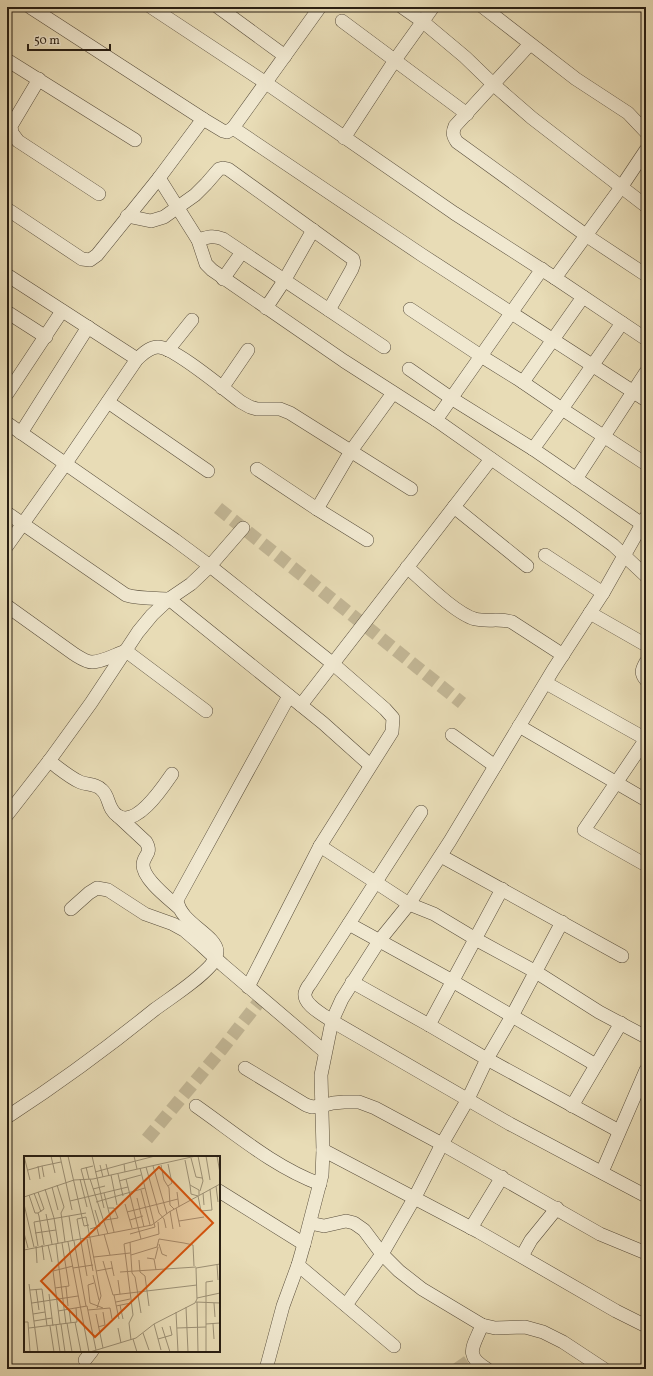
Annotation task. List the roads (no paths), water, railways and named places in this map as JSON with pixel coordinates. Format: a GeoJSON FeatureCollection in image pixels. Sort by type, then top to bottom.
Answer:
{"type":"FeatureCollection","features":[{"type":"Feature","properties":{"kind":"street"},"geometry":{"type":"LineString","coordinates":[[30,7],[203,119],[227,132],[233,128],[318,8]]}},
{"type":"Feature","properties":{"kind":"street"},"geometry":{"type":"LineString","coordinates":[[151,7],[266,83],[344,138],[454,212],[646,339]]}},
{"type":"Feature","properties":{"kind":"street"},"geometry":{"type":"LineString","coordinates":[[218,7],[285,56]]}},
{"type":"Feature","properties":{"kind":"street"},"geometry":{"type":"LineString","coordinates":[[402,7],[422,21],[466,57],[494,85],[532,118],[646,206]]}},
{"type":"Feature","properties":{"kind":"street"},"geometry":{"type":"LineString","coordinates":[[344,138],[395,60],[433,7]]}},
{"type":"Feature","properties":{"kind":"street"},"geometry":{"type":"LineString","coordinates":[[483,7],[576,79],[628,113],[646,132]]}},
{"type":"Feature","properties":{"kind":"street"},"geometry":{"type":"LineString","coordinates":[[342,21],[467,114]]}},
{"type":"Feature","properties":{"kind":"street"},"geometry":{"type":"LineString","coordinates":[[530,44],[455,126],[453,137],[457,142],[586,236],[646,275]]}},
{"type":"Feature","properties":{"kind":"street"},"geometry":{"type":"LineString","coordinates":[[7,60],[135,140]]}},
{"type":"Feature","properties":{"kind":"street"},"geometry":{"type":"LineString","coordinates":[[39,79],[11,126],[12,133],[18,141],[99,194]]}},
{"type":"Feature","properties":{"kind":"street"},"geometry":{"type":"LineString","coordinates":[[10,211],[82,259],[90,260],[97,255],[159,178],[203,119]]}},
{"type":"Feature","properties":{"kind":"street"},"geometry":{"type":"LineString","coordinates":[[233,128],[510,313],[646,400]]}},
{"type":"Feature","properties":{"kind":"street"},"geometry":{"type":"LineString","coordinates":[[555,278],[622,186],[646,150]]}},
{"type":"Feature","properties":{"kind":"street"},"geometry":{"type":"LineString","coordinates":[[127,216],[151,220],[164,217],[195,195],[219,169],[228,169],[353,259],[354,263],[352,269],[329,310]]}},
{"type":"Feature","properties":{"kind":"street"},"geometry":{"type":"LineString","coordinates":[[159,178],[198,240],[206,264],[223,279],[344,362],[436,420],[584,524],[624,554],[646,576]]}},
{"type":"Feature","properties":{"kind":"street"},"geometry":{"type":"LineString","coordinates":[[266,308],[284,281],[313,230]]}},
{"type":"Feature","properties":{"kind":"street"},"geometry":{"type":"LineString","coordinates":[[198,240],[210,236],[216,236],[223,239],[384,347]]}},
{"type":"Feature","properties":{"kind":"street"},"geometry":{"type":"LineString","coordinates":[[223,279],[242,252]]}},
{"type":"Feature","properties":{"kind":"street"},"geometry":{"type":"LineString","coordinates":[[436,420],[542,269]]}},
{"type":"Feature","properties":{"kind":"street"},"geometry":{"type":"LineString","coordinates":[[7,275],[136,359]]}},
{"type":"Feature","properties":{"kind":"street"},"geometry":{"type":"LineString","coordinates":[[524,382],[583,297]]}},
{"type":"Feature","properties":{"kind":"street"},"geometry":{"type":"LineString","coordinates":[[410,309],[481,356],[524,382],[562,409],[646,464]]}},
{"type":"Feature","properties":{"kind":"street"},"geometry":{"type":"LineString","coordinates":[[7,394],[62,311]]}},
{"type":"Feature","properties":{"kind":"street"},"geometry":{"type":"LineString","coordinates":[[7,312],[46,337]]}},
{"type":"Feature","properties":{"kind":"street"},"geometry":{"type":"LineString","coordinates":[[168,350],[192,320]]}},
{"type":"Feature","properties":{"kind":"street"},"geometry":{"type":"LineString","coordinates":[[533,449],[622,322]]}},
{"type":"Feature","properties":{"kind":"street"},"geometry":{"type":"LineString","coordinates":[[21,433],[88,327]]}},
{"type":"Feature","properties":{"kind":"street"},"geometry":{"type":"LineString","coordinates":[[7,546],[66,463],[136,359],[144,352],[153,348],[160,347],[180,356],[250,407],[257,409],[280,409],[290,413],[411,488]]}},
{"type":"Feature","properties":{"kind":"street"},"geometry":{"type":"LineString","coordinates":[[222,388],[248,350]]}},
{"type":"Feature","properties":{"kind":"street"},"geometry":{"type":"LineString","coordinates":[[266,1369],[283,1306],[298,1266],[322,1175],[323,1150],[321,1075],[332,1021],[342,999],[379,941],[409,904],[441,856],[546,682],[603,593],[644,521],[576,479],[533,449],[451,398],[409,369]]}},
{"type":"Feature","properties":{"kind":"street"},"geometry":{"type":"LineString","coordinates":[[576,479],[646,372]]}},
{"type":"Feature","properties":{"kind":"street"},"geometry":{"type":"LineString","coordinates":[[317,509],[351,451],[394,393]]}},
{"type":"Feature","properties":{"kind":"street"},"geometry":{"type":"LineString","coordinates":[[108,402],[208,472]]}},
{"type":"Feature","properties":{"kind":"street"},"geometry":{"type":"LineString","coordinates":[[7,423],[66,463],[210,566],[332,663],[385,709],[393,718],[392,732],[320,846],[248,987]]}},
{"type":"Feature","properties":{"kind":"street"},"geometry":{"type":"LineString","coordinates":[[301,705],[491,459]]}},
{"type":"Feature","properties":{"kind":"street"},"geometry":{"type":"LineString","coordinates":[[257,469],[367,540]]}},
{"type":"Feature","properties":{"kind":"street"},"geometry":{"type":"LineString","coordinates":[[454,507],[527,566]]}},
{"type":"Feature","properties":{"kind":"street"},"geometry":{"type":"LineString","coordinates":[[7,513],[126,595],[137,599],[169,599],[301,705],[370,765]]}},
{"type":"Feature","properties":{"kind":"street"},"geometry":{"type":"LineString","coordinates":[[7,815],[91,703],[138,632],[152,615],[169,599],[191,584],[210,566],[242,528]]}},
{"type":"Feature","properties":{"kind":"street"},"geometry":{"type":"LineString","coordinates":[[545,555],[603,593]]}},
{"type":"Feature","properties":{"kind":"street"},"geometry":{"type":"LineString","coordinates":[[407,567],[455,609],[466,616],[476,619],[504,620],[512,622],[563,655]]}},
{"type":"Feature","properties":{"kind":"street"},"geometry":{"type":"LineString","coordinates":[[7,606],[84,660],[91,662],[102,660],[126,651]]}},
{"type":"Feature","properties":{"kind":"street"},"geometry":{"type":"LineString","coordinates":[[590,613],[646,645]]}},
{"type":"Feature","properties":{"kind":"street"},"geometry":{"type":"LineString","coordinates":[[126,651],[206,711]]}},
{"type":"Feature","properties":{"kind":"street"},"geometry":{"type":"LineString","coordinates":[[646,662],[642,670],[642,675],[646,680]]}},
{"type":"Feature","properties":{"kind":"street"},"geometry":{"type":"LineString","coordinates":[[546,682],[646,739],[584,830],[646,865]]}},
{"type":"Feature","properties":{"kind":"street"},"geometry":{"type":"LineString","coordinates":[[178,907],[177,900],[289,696]]}},
{"type":"Feature","properties":{"kind":"street"},"geometry":{"type":"LineString","coordinates":[[519,726],[646,800]]}},
{"type":"Feature","properties":{"kind":"street"},"geometry":{"type":"LineString","coordinates":[[452,735],[495,766]]}},
{"type":"Feature","properties":{"kind":"street"},"geometry":{"type":"LineString","coordinates":[[7,1117],[48,1090],[196,978],[215,958],[217,951],[208,938],[183,915],[178,907],[145,875],[143,864],[149,847],[146,842],[109,806],[103,790],[98,787],[79,782],[49,761]]}},
{"type":"Feature","properties":{"kind":"street"},"geometry":{"type":"LineString","coordinates":[[118,816],[131,816],[143,810],[172,774]]}},
{"type":"Feature","properties":{"kind":"street"},"geometry":{"type":"LineString","coordinates":[[422,812],[305,993],[306,999],[311,1007],[332,1021],[510,1124],[646,1196]]}},
{"type":"Feature","properties":{"kind":"street"},"geometry":{"type":"LineString","coordinates":[[320,846],[409,904],[434,914],[536,972],[599,1012],[646,1037]]}},
{"type":"Feature","properties":{"kind":"street"},"geometry":{"type":"LineString","coordinates":[[441,856],[622,956]]}},
{"type":"Feature","properties":{"kind":"street"},"geometry":{"type":"LineString","coordinates":[[71,909],[97,888],[108,890],[145,914],[173,924],[184,930],[248,987],[325,1052]]}},
{"type":"Feature","properties":{"kind":"street"},"geometry":{"type":"LineString","coordinates":[[430,1025],[502,890]]}},
{"type":"Feature","properties":{"kind":"street"},"geometry":{"type":"LineString","coordinates":[[346,1305],[382,1254],[415,1197],[442,1144],[468,1099],[487,1059],[512,1016],[562,922]]}},
{"type":"Feature","properties":{"kind":"street"},"geometry":{"type":"LineString","coordinates":[[349,924],[453,981],[596,1065]]}},
{"type":"Feature","properties":{"kind":"street"},"geometry":{"type":"LineString","coordinates":[[352,982],[430,1025],[487,1059],[619,1131]]}},
{"type":"Feature","properties":{"kind":"street"},"geometry":{"type":"LineString","coordinates":[[572,1106],[621,1023]]}},
{"type":"Feature","properties":{"kind":"street"},"geometry":{"type":"LineString","coordinates":[[245,1068],[306,1105],[312,1107],[333,1103],[359,1102],[375,1108],[502,1177],[600,1234],[646,1253]]}},
{"type":"Feature","properties":{"kind":"street"},"geometry":{"type":"LineString","coordinates":[[602,1172],[646,1070]]}},
{"type":"Feature","properties":{"kind":"street"},"geometry":{"type":"LineString","coordinates":[[196,1106],[285,1168],[301,1177],[320,1184]]}},
{"type":"Feature","properties":{"kind":"street"},"geometry":{"type":"LineString","coordinates":[[323,1150],[415,1197],[522,1256],[609,1308],[646,1326]]}},
{"type":"Feature","properties":{"kind":"street"},"geometry":{"type":"LineString","coordinates":[[471,1228],[502,1177]]}},
{"type":"Feature","properties":{"kind":"street"},"geometry":{"type":"LineString","coordinates":[[220,1192],[304,1244]]}},
{"type":"Feature","properties":{"kind":"street"},"geometry":{"type":"LineString","coordinates":[[522,1256],[532,1240],[557,1208]]}},
{"type":"Feature","properties":{"kind":"street"},"geometry":{"type":"LineString","coordinates":[[310,1223],[324,1226],[346,1221],[354,1223],[364,1230],[382,1254],[398,1271],[422,1289],[482,1325],[495,1328],[525,1327],[543,1332],[563,1342],[604,1369]]}},
{"type":"Feature","properties":{"kind":"street"},"geometry":{"type":"LineString","coordinates":[[298,1266],[394,1346]]}},
{"type":"Feature","properties":{"kind":"street"},"geometry":{"type":"LineString","coordinates":[[482,1325],[471,1352],[477,1363],[487,1369]]}},
{"type":"Feature","properties":{"kind":"tunnel"},"geometry":{"type":"LineString","coordinates":[[218,508],[462,703]]}},
{"type":"Feature","properties":{"kind":"tunnel"},"geometry":{"type":"LineString","coordinates":[[147,1139],[222,1049],[262,998]]}},
{"type":"Feature","properties":{"kind":"tunnel"},"geometry":{"type":"LineString","coordinates":[[457,1369],[473,1358]]}}]}
